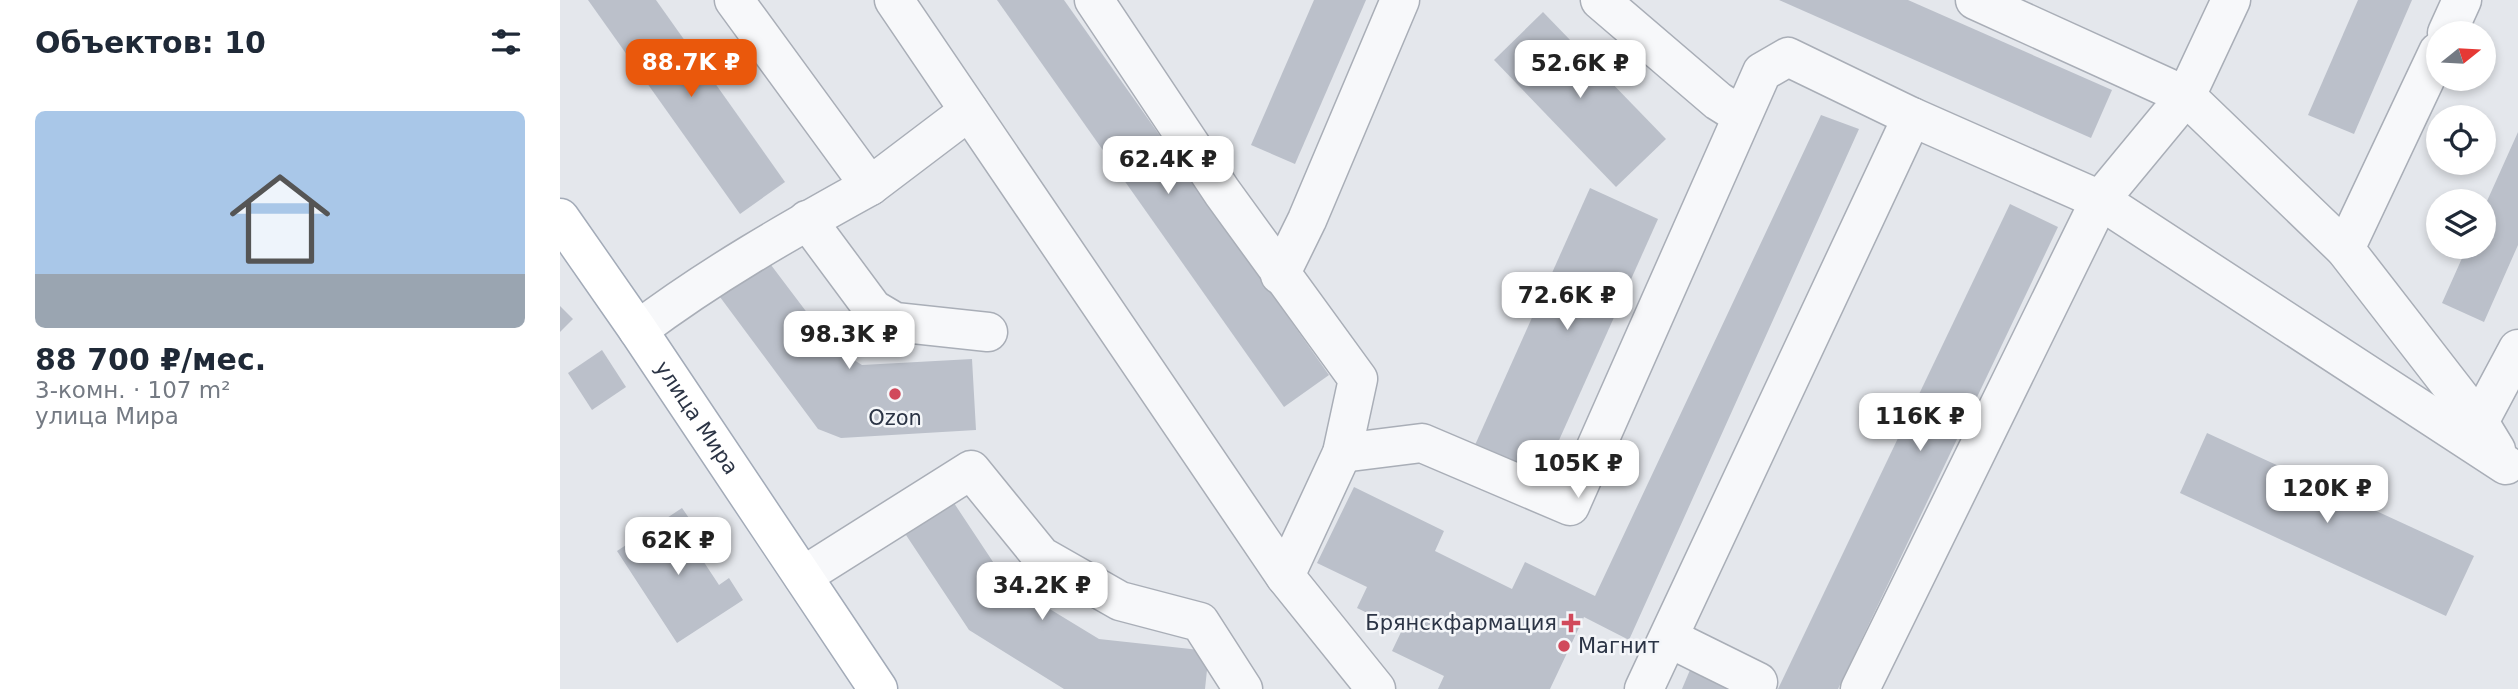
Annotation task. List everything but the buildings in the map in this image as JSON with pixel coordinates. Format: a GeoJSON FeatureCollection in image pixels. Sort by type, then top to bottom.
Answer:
{"type":"FeatureCollection","features":[{"type":"Feature","properties":{"kind":"main road","name":"улица Мира"},"geometry":{"type":"LineString","coordinates":[[560,218],[878,689]]}},
{"type":"Feature","properties":{"kind":"lane"},"geometry":{"type":"LineString","coordinates":[[733,0],[870,186]]}},
{"type":"Feature","properties":{"kind":"lane"},"geometry":{"type":"LineString","coordinates":[[894,0],[1285,576],[1364,685]]}},
{"type":"Feature","properties":{"kind":"lane"},"geometry":{"type":"LineString","coordinates":[[1094,0],[1222,192],[1358,379],[1342,453],[1285,576]]}},
{"type":"Feature","properties":{"kind":"lane"},"geometry":{"type":"LineString","coordinates":[[1280,275],[1307,220],[1400,0]]}},
{"type":"Feature","properties":{"kind":"lane"},"geometry":{"type":"LineString","coordinates":[[1600,0],[1718,101],[1742,116]]}},
{"type":"Feature","properties":{"kind":"lane"},"geometry":{"type":"LineString","coordinates":[[1975,0],[2186,96],[2345,249],[2479,422],[2512,473]]}},
{"type":"Feature","properties":{"kind":"lane"},"geometry":{"type":"LineString","coordinates":[[1860,689],[2101,200],[2186,96],[2231,0]]}},
{"type":"Feature","properties":{"kind":"lane"},"geometry":{"type":"LineString","coordinates":[[2452,21],[2462,0]]}},
{"type":"Feature","properties":{"kind":"lane"},"geometry":{"type":"LineString","coordinates":[[1342,453],[1422,443],[1570,506],[1762,72],[1788,57],[1912,117],[2101,200],[2512,473]]}},
{"type":"Feature","properties":{"kind":"lane"},"geometry":{"type":"LineString","coordinates":[[2345,249],[2426,77]]}},
{"type":"Feature","properties":{"kind":"lane"},"geometry":{"type":"LineString","coordinates":[[638,330],[686,294],[807,220],[870,186],[969,111]]}},
{"type":"Feature","properties":{"kind":"lane"},"geometry":{"type":"LineString","coordinates":[[1644,689],[1912,117]]}},
{"type":"Feature","properties":{"kind":"lane"},"geometry":{"type":"LineString","coordinates":[[807,220],[873,309],[895,322],[988,332]]}},
{"type":"Feature","properties":{"kind":"lane"},"geometry":{"type":"LineString","coordinates":[[2479,422],[2518,349]]}},
{"type":"Feature","properties":{"kind":"lane"},"geometry":{"type":"LineString","coordinates":[[803,576],[971,470],[1041,556],[1120,601],[1200,622],[1243,689]]}},
{"type":"Feature","properties":{"kind":"lane"},"geometry":{"type":"LineString","coordinates":[[1668,638],[1758,682],[1755,689]]}},
{"type":"Feature","properties":{"kind":"place","name":"Ozon"},"geometry":{"type":"Point","coordinates":[895,394]}},
{"type":"Feature","properties":{"kind":"place","name":"Брянскфармация"},"geometry":{"type":"Point","coordinates":[1571,623]}},
{"type":"Feature","properties":{"kind":"place","name":"Магнит"},"geometry":{"type":"Point","coordinates":[1564,646]}}]}
